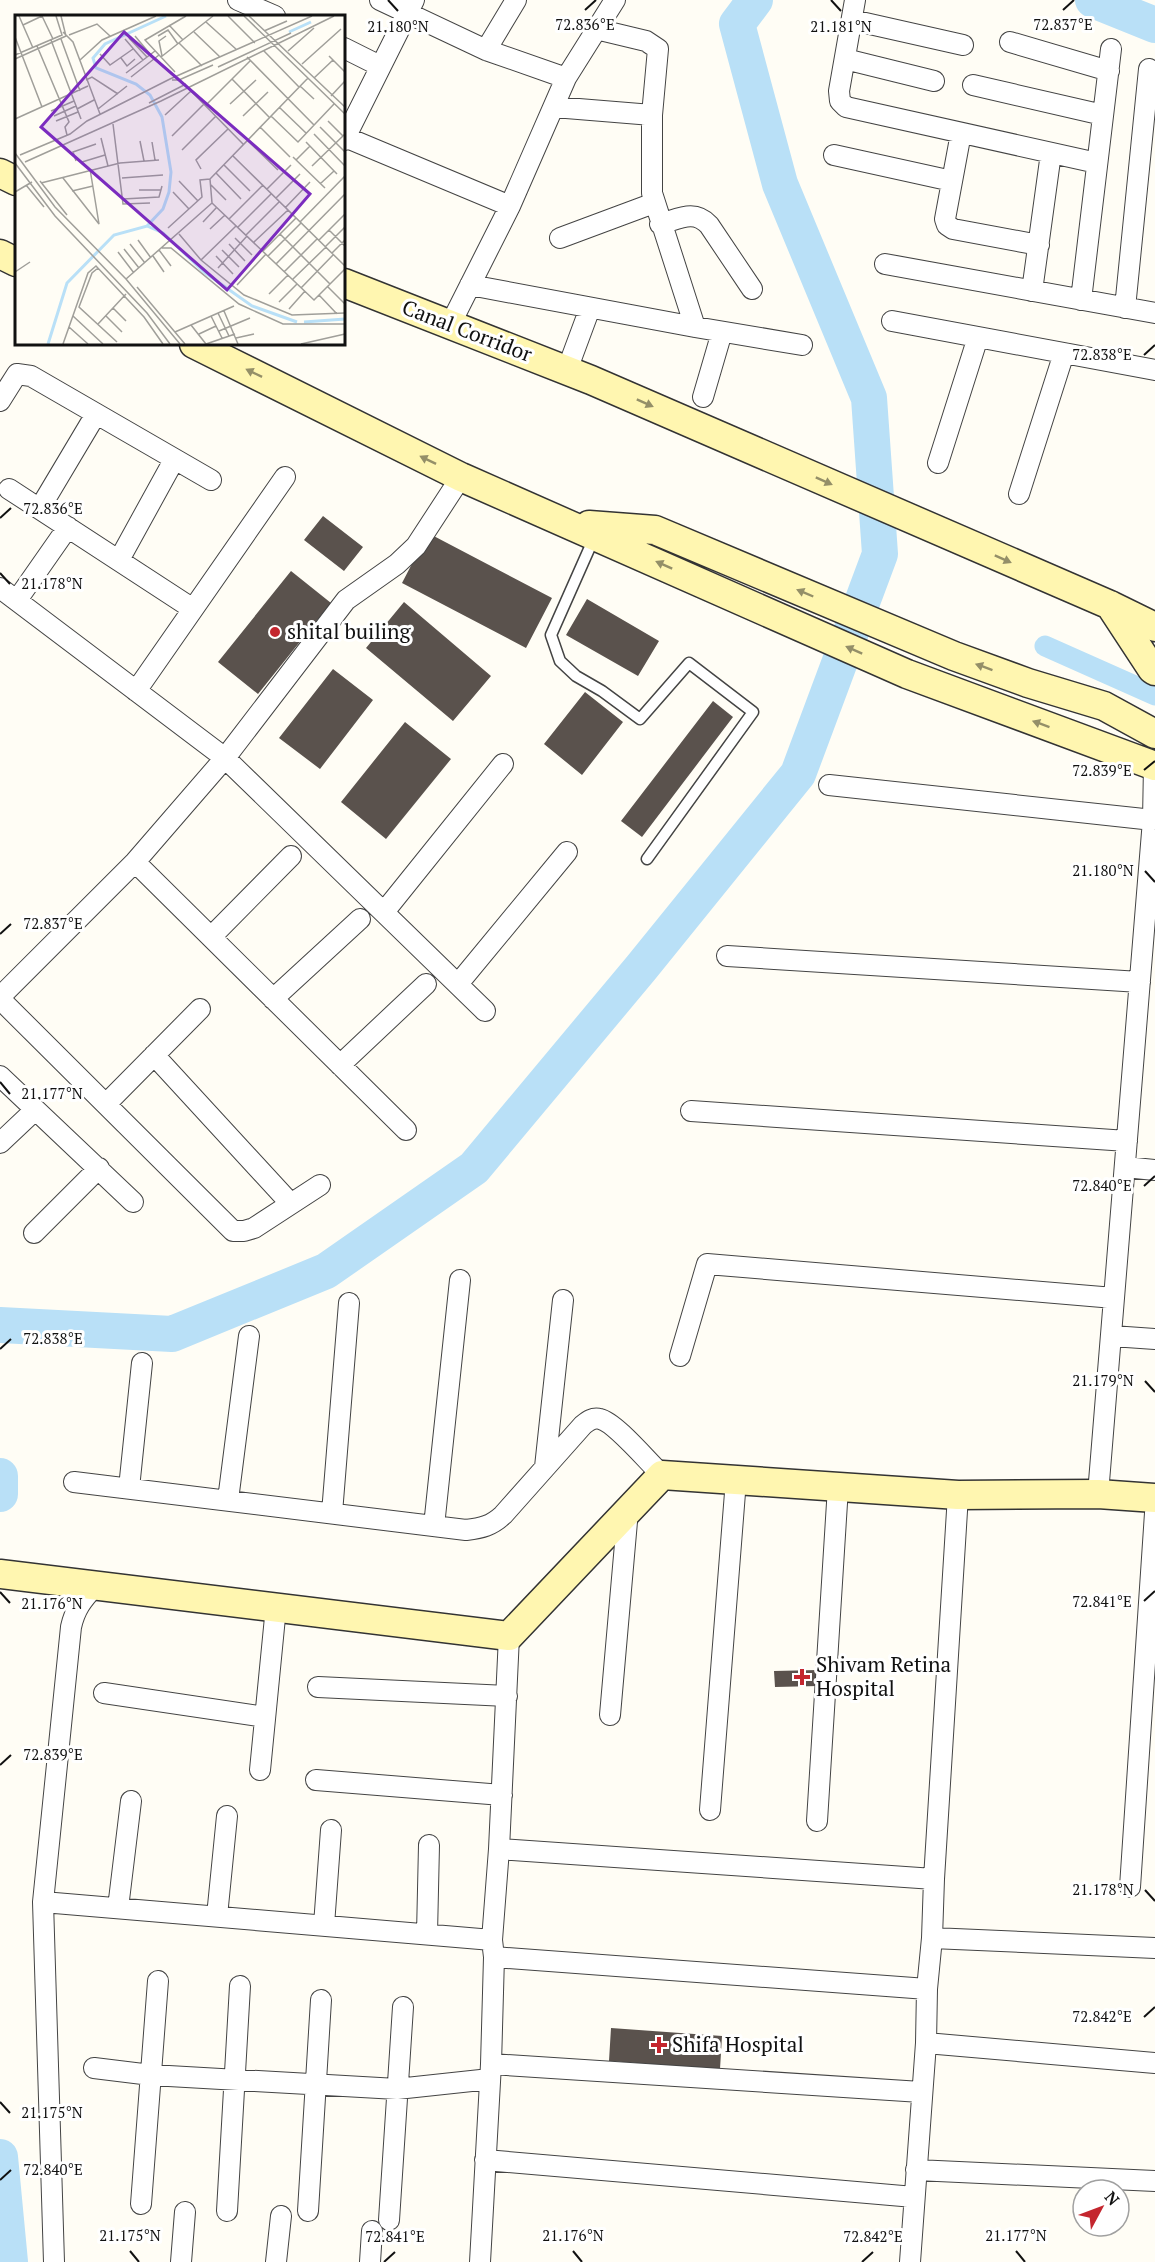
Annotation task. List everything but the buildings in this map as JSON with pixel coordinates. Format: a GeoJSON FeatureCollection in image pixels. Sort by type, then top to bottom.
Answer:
{"type":"FeatureCollection","features":[{"type":"Feature","properties":{"kind":"main road"},"geometry":{"type":"LineString","coordinates":[[0,173],[15,180]]}},
{"type":"Feature","properties":{"kind":"main road"},"geometry":{"type":"LineString","coordinates":[[0,254],[15,262]]}},
{"type":"Feature","properties":{"kind":"main road","name":"Canal Corridor"},"geometry":{"type":"LineString","coordinates":[[345,283],[579,375],[1110,605]]}},
{"type":"Feature","properties":{"kind":"main road"},"geometry":{"type":"LineString","coordinates":[[196,345],[461,477],[907,674],[1154,766]]}},
{"type":"Feature","properties":{"kind":"main road"},"geometry":{"type":"LineString","coordinates":[[570,524],[655,530],[917,640],[1028,683],[1104,706],[1155,734]]}},
{"type":"Feature","properties":{"kind":"main road"},"geometry":{"type":"LineString","coordinates":[[1110,605],[1155,627]]}},
{"type":"Feature","properties":{"kind":"main road"},"geometry":{"type":"LineString","coordinates":[[1110,605],[1155,671]]}},
{"type":"Feature","properties":{"kind":"main road"},"geometry":{"type":"LineString","coordinates":[[1076,736],[1104,706]]}},
{"type":"Feature","properties":{"kind":"main road"},"geometry":{"type":"LineString","coordinates":[[0,1574],[509,1636],[662,1475],[958,1495],[1098,1494],[1155,1498]]}},
{"type":"Feature","properties":{"kind":"street"},"geometry":{"type":"LineString","coordinates":[[238,0],[275,12]]}},
{"type":"Feature","properties":{"kind":"street"},"geometry":{"type":"LineString","coordinates":[[380,0],[411,6],[486,50],[566,78]]}},
{"type":"Feature","properties":{"kind":"street"},"geometry":{"type":"LineString","coordinates":[[486,50],[516,0]]}},
{"type":"Feature","properties":{"kind":"street"},"geometry":{"type":"LineString","coordinates":[[450,325],[510,206],[566,78],[615,0]]}},
{"type":"Feature","properties":{"kind":"street"},"geometry":{"type":"LineString","coordinates":[[855,0],[839,91],[840,101],[846,107],[1097,163]]}},
{"type":"Feature","properties":{"kind":"street"},"geometry":{"type":"LineString","coordinates":[[345,133],[350,108],[380,66],[411,6]]}},
{"type":"Feature","properties":{"kind":"street"},"geometry":{"type":"LineString","coordinates":[[852,20],[963,45]]}},
{"type":"Feature","properties":{"kind":"street"},"geometry":{"type":"LineString","coordinates":[[596,29],[646,41],[658,49],[652,115],[652,193],[660,224],[695,327]]}},
{"type":"Feature","properties":{"kind":"street"},"geometry":{"type":"LineString","coordinates":[[1010,42],[1108,70]]}},
{"type":"Feature","properties":{"kind":"street"},"geometry":{"type":"LineString","coordinates":[[345,48],[380,66]]}},
{"type":"Feature","properties":{"kind":"street"},"geometry":{"type":"LineString","coordinates":[[1081,300],[1111,49]]}},
{"type":"Feature","properties":{"kind":"street"},"geometry":{"type":"LineString","coordinates":[[845,59],[934,81]]}},
{"type":"Feature","properties":{"kind":"street"},"geometry":{"type":"LineString","coordinates":[[1125,308],[1149,69]]}},
{"type":"Feature","properties":{"kind":"street"},"geometry":{"type":"LineString","coordinates":[[973,85],[1103,115]]}},
{"type":"Feature","properties":{"kind":"street"},"geometry":{"type":"LineString","coordinates":[[554,107],[652,115]]}},
{"type":"Feature","properties":{"kind":"street"},"geometry":{"type":"LineString","coordinates":[[962,133],[945,219],[946,225],[953,229],[1038,245]]}},
{"type":"Feature","properties":{"kind":"street"},"geometry":{"type":"LineString","coordinates":[[345,138],[510,206]]}},
{"type":"Feature","properties":{"kind":"street"},"geometry":{"type":"LineString","coordinates":[[1032,291],[1051,153]]}},
{"type":"Feature","properties":{"kind":"street"},"geometry":{"type":"LineString","coordinates":[[834,155],[952,181]]}},
{"type":"Feature","properties":{"kind":"street"},"geometry":{"type":"LineString","coordinates":[[560,238],[654,203]]}},
{"type":"Feature","properties":{"kind":"street"},"geometry":{"type":"LineString","coordinates":[[660,224],[695,215],[702,218],[752,289]]}},
{"type":"Feature","properties":{"kind":"street"},"geometry":{"type":"LineString","coordinates":[[885,264],[1155,313]]}},
{"type":"Feature","properties":{"kind":"street"},"geometry":{"type":"LineString","coordinates":[[470,285],[802,345]]}},
{"type":"Feature","properties":{"kind":"street"},"geometry":{"type":"LineString","coordinates":[[579,375],[590,308]]}},
{"type":"Feature","properties":{"kind":"street"},"geometry":{"type":"LineString","coordinates":[[892,321],[1155,370]]}},
{"type":"Feature","properties":{"kind":"street"},"geometry":{"type":"LineString","coordinates":[[703,397],[722,332]]}},
{"type":"Feature","properties":{"kind":"street"},"geometry":{"type":"LineString","coordinates":[[938,463],[978,338]]}},
{"type":"Feature","properties":{"kind":"street"},"geometry":{"type":"LineString","coordinates":[[1020,494],[1064,353]]}},
{"type":"Feature","properties":{"kind":"street"},"geometry":{"type":"LineString","coordinates":[[0,401],[16,374],[23,374],[211,480]]}},
{"type":"Feature","properties":{"kind":"street"},"geometry":{"type":"LineString","coordinates":[[40,508],[96,414]]}},
{"type":"Feature","properties":{"kind":"street"},"geometry":{"type":"LineString","coordinates":[[119,560],[174,460]]}},
{"type":"Feature","properties":{"kind":"street"},"geometry":{"type":"LineString","coordinates":[[136,691],[285,477]]}},
{"type":"Feature","properties":{"kind":"street"},"geometry":{"type":"LineString","coordinates":[[320,1185],[254,1228],[233,1231],[0,998],[135,862],[225,758],[342,605],[354,593],[397,564],[416,546],[461,477]]}},
{"type":"Feature","properties":{"kind":"street"},"geometry":{"type":"LineString","coordinates":[[9,489],[193,609]]}},
{"type":"Feature","properties":{"kind":"street"},"geometry":{"type":"LineString","coordinates":[[68,527],[5,593],[225,758],[486,1011]]}},
{"type":"Feature","properties":{"kind":"street"},"geometry":{"type":"LineString","coordinates":[[384,912],[503,764]]}},
{"type":"Feature","properties":{"kind":"street"},"geometry":{"type":"LineString","coordinates":[[1098,1494],[1127,1140],[1146,1008],[1140,982],[1153,830],[1154,766]]}},
{"type":"Feature","properties":{"kind":"street"},"geometry":{"type":"LineString","coordinates":[[829,785],[1153,830]]}},
{"type":"Feature","properties":{"kind":"street"},"geometry":{"type":"LineString","coordinates":[[458,984],[567,852]]}},
{"type":"Feature","properties":{"kind":"street"},"geometry":{"type":"LineString","coordinates":[[211,937],[291,856]]}},
{"type":"Feature","properties":{"kind":"street"},"geometry":{"type":"LineString","coordinates":[[135,862],[406,1130]]}},
{"type":"Feature","properties":{"kind":"street"},"geometry":{"type":"LineString","coordinates":[[273,999],[360,919]]}},
{"type":"Feature","properties":{"kind":"street"},"geometry":{"type":"LineString","coordinates":[[727,956],[1140,982]]}},
{"type":"Feature","properties":{"kind":"street"},"geometry":{"type":"LineString","coordinates":[[340,1065],[426,984]]}},
{"type":"Feature","properties":{"kind":"street"},"geometry":{"type":"LineString","coordinates":[[106,1104],[200,1009]]}},
{"type":"Feature","properties":{"kind":"street"},"geometry":{"type":"LineString","coordinates":[[154,1055],[291,1204]]}},
{"type":"Feature","properties":{"kind":"street"},"geometry":{"type":"LineString","coordinates":[[0,1076],[133,1202]]}},
{"type":"Feature","properties":{"kind":"street"},"geometry":{"type":"LineString","coordinates":[[0,1143],[35,1110]]}},
{"type":"Feature","properties":{"kind":"street"},"geometry":{"type":"LineString","coordinates":[[691,1112],[1127,1140]]}},
{"type":"Feature","properties":{"kind":"street"},"geometry":{"type":"LineString","coordinates":[[1125,1167],[1155,1170]]}},
{"type":"Feature","properties":{"kind":"street"},"geometry":{"type":"LineString","coordinates":[[34,1233],[99,1168]]}},
{"type":"Feature","properties":{"kind":"street"},"geometry":{"type":"LineString","coordinates":[[680,1356],[707,1264],[1114,1298]]}},
{"type":"Feature","properties":{"kind":"street"},"geometry":{"type":"LineString","coordinates":[[434,1526],[460,1280]]}},
{"type":"Feature","properties":{"kind":"street"},"geometry":{"type":"LineString","coordinates":[[545,1467],[563,1300]]}},
{"type":"Feature","properties":{"kind":"street"},"geometry":{"type":"LineString","coordinates":[[332,1514],[349,1303]]}},
{"type":"Feature","properties":{"kind":"street"},"geometry":{"type":"LineString","coordinates":[[228,1500],[249,1336]]}},
{"type":"Feature","properties":{"kind":"street"},"geometry":{"type":"LineString","coordinates":[[1112,1336],[1155,1339]]}},
{"type":"Feature","properties":{"kind":"street"},"geometry":{"type":"LineString","coordinates":[[129,1488],[142,1363]]}},
{"type":"Feature","properties":{"kind":"street"},"geometry":{"type":"LineString","coordinates":[[74,1482],[466,1530],[483,1528],[493,1525],[503,1515],[582,1425],[593,1418],[601,1419],[614,1427],[662,1475]]}},
{"type":"Feature","properties":{"kind":"street"},"geometry":{"type":"LineString","coordinates":[[710,1810],[736,1480]]}},
{"type":"Feature","properties":{"kind":"street"},"geometry":{"type":"LineString","coordinates":[[817,1821],[838,1487]]}},
{"type":"Feature","properties":{"kind":"street"},"geometry":{"type":"LineString","coordinates":[[910,2262],[926,2043],[927,1989],[958,1495]]}},
{"type":"Feature","properties":{"kind":"street"},"geometry":{"type":"LineString","coordinates":[[610,1715],[628,1510]]}},
{"type":"Feature","properties":{"kind":"street"},"geometry":{"type":"LineString","coordinates":[[1130,1887],[1148,1731],[1155,1513]]}},
{"type":"Feature","properties":{"kind":"street"},"geometry":{"type":"LineString","coordinates":[[54,2262],[43,1902],[71,1627],[74,1612],[86,1585]]}},
{"type":"Feature","properties":{"kind":"street"},"geometry":{"type":"LineString","coordinates":[[260,1770],[276,1607]]}},
{"type":"Feature","properties":{"kind":"street"},"geometry":{"type":"LineString","coordinates":[[480,2262],[491,2072],[493,1948],[509,1636]]}},
{"type":"Feature","properties":{"kind":"street"},"geometry":{"type":"LineString","coordinates":[[318,1687],[507,1696]]}},
{"type":"Feature","properties":{"kind":"street"},"geometry":{"type":"LineString","coordinates":[[104,1693],[265,1717]]}},
{"type":"Feature","properties":{"kind":"street"},"geometry":{"type":"LineString","coordinates":[[316,1780],[502,1796]]}},
{"type":"Feature","properties":{"kind":"street"},"geometry":{"type":"LineString","coordinates":[[118,1908],[131,1801]]}},
{"type":"Feature","properties":{"kind":"street"},"geometry":{"type":"LineString","coordinates":[[217,1916],[227,1816]]}},
{"type":"Feature","properties":{"kind":"street"},"geometry":{"type":"LineString","coordinates":[[324,1925],[332,1830]]}},
{"type":"Feature","properties":{"kind":"street"},"geometry":{"type":"LineString","coordinates":[[427,1934],[429,1845]]}},
{"type":"Feature","properties":{"kind":"street"},"geometry":{"type":"LineString","coordinates":[[499,1849],[934,1879]]}},
{"type":"Feature","properties":{"kind":"street"},"geometry":{"type":"LineString","coordinates":[[43,1902],[427,1934],[493,1948],[927,1989]]}},
{"type":"Feature","properties":{"kind":"street"},"geometry":{"type":"LineString","coordinates":[[932,1938],[1155,1948]]}},
{"type":"Feature","properties":{"kind":"street"},"geometry":{"type":"LineString","coordinates":[[141,2204],[158,1981]]}},
{"type":"Feature","properties":{"kind":"street"},"geometry":{"type":"LineString","coordinates":[[227,2211],[240,1986]]}},
{"type":"Feature","properties":{"kind":"street"},"geometry":{"type":"LineString","coordinates":[[308,2211],[321,2000]]}},
{"type":"Feature","properties":{"kind":"street"},"geometry":{"type":"LineString","coordinates":[[389,2220],[403,2007]]}},
{"type":"Feature","properties":{"kind":"street"},"geometry":{"type":"LineString","coordinates":[[926,2043],[1155,2062]]}},
{"type":"Feature","properties":{"kind":"street"},"geometry":{"type":"LineString","coordinates":[[94,2068],[151,2075],[397,2089],[491,2072],[921,2092]]}},
{"type":"Feature","properties":{"kind":"street"},"geometry":{"type":"LineString","coordinates":[[485,2160],[914,2197]]}},
{"type":"Feature","properties":{"kind":"street"},"geometry":{"type":"LineString","coordinates":[[916,2170],[1155,2181]]}},
{"type":"Feature","properties":{"kind":"street"},"geometry":{"type":"LineString","coordinates":[[181,2262],[185,2212]]}},
{"type":"Feature","properties":{"kind":"street"},"geometry":{"type":"LineString","coordinates":[[276,2262],[280,2216]]}},
{"type":"Feature","properties":{"kind":"street"},"geometry":{"type":"LineString","coordinates":[[370,2262],[372,2231]]}},
{"type":"Feature","properties":{"kind":"lane"},"geometry":{"type":"LineString","coordinates":[[596,536],[551,635],[560,661],[576,676],[602,691],[640,719],[689,663],[753,712],[647,859]]}},
{"type":"Feature","properties":{"kind":"waterway"},"geometry":{"type":"LineString","coordinates":[[0,1325],[172,1334],[326,1271],[474,1168],[641,968],[798,774],[880,554],[869,398],[780,184],[737,24],[755,0]]}},
{"type":"Feature","properties":{"kind":"waterway"},"geometry":{"type":"LineString","coordinates":[[1093,0],[1155,25]]}},
{"type":"Feature","properties":{"kind":"waterway"},"geometry":{"type":"LineString","coordinates":[[1045,646],[1155,695]]}},
{"type":"Feature","properties":{"kind":"waterway"},"geometry":{"type":"LineString","coordinates":[[0,1476],[0,1494]]}},
{"type":"Feature","properties":{"kind":"waterway"},"geometry":{"type":"LineString","coordinates":[[0,2157],[10,2262]]}},
{"type":"Feature","properties":{"kind":"place","name":"shital builing"},"geometry":{"type":"Point","coordinates":[275,632]}},
{"type":"Feature","properties":{"kind":"place","name":"Shivam Retina Hospital"},"geometry":{"type":"Point","coordinates":[802,1677]}},
{"type":"Feature","properties":{"kind":"place","name":"Shifa Hospital"},"geometry":{"type":"Point","coordinates":[659,2045]}}]}
